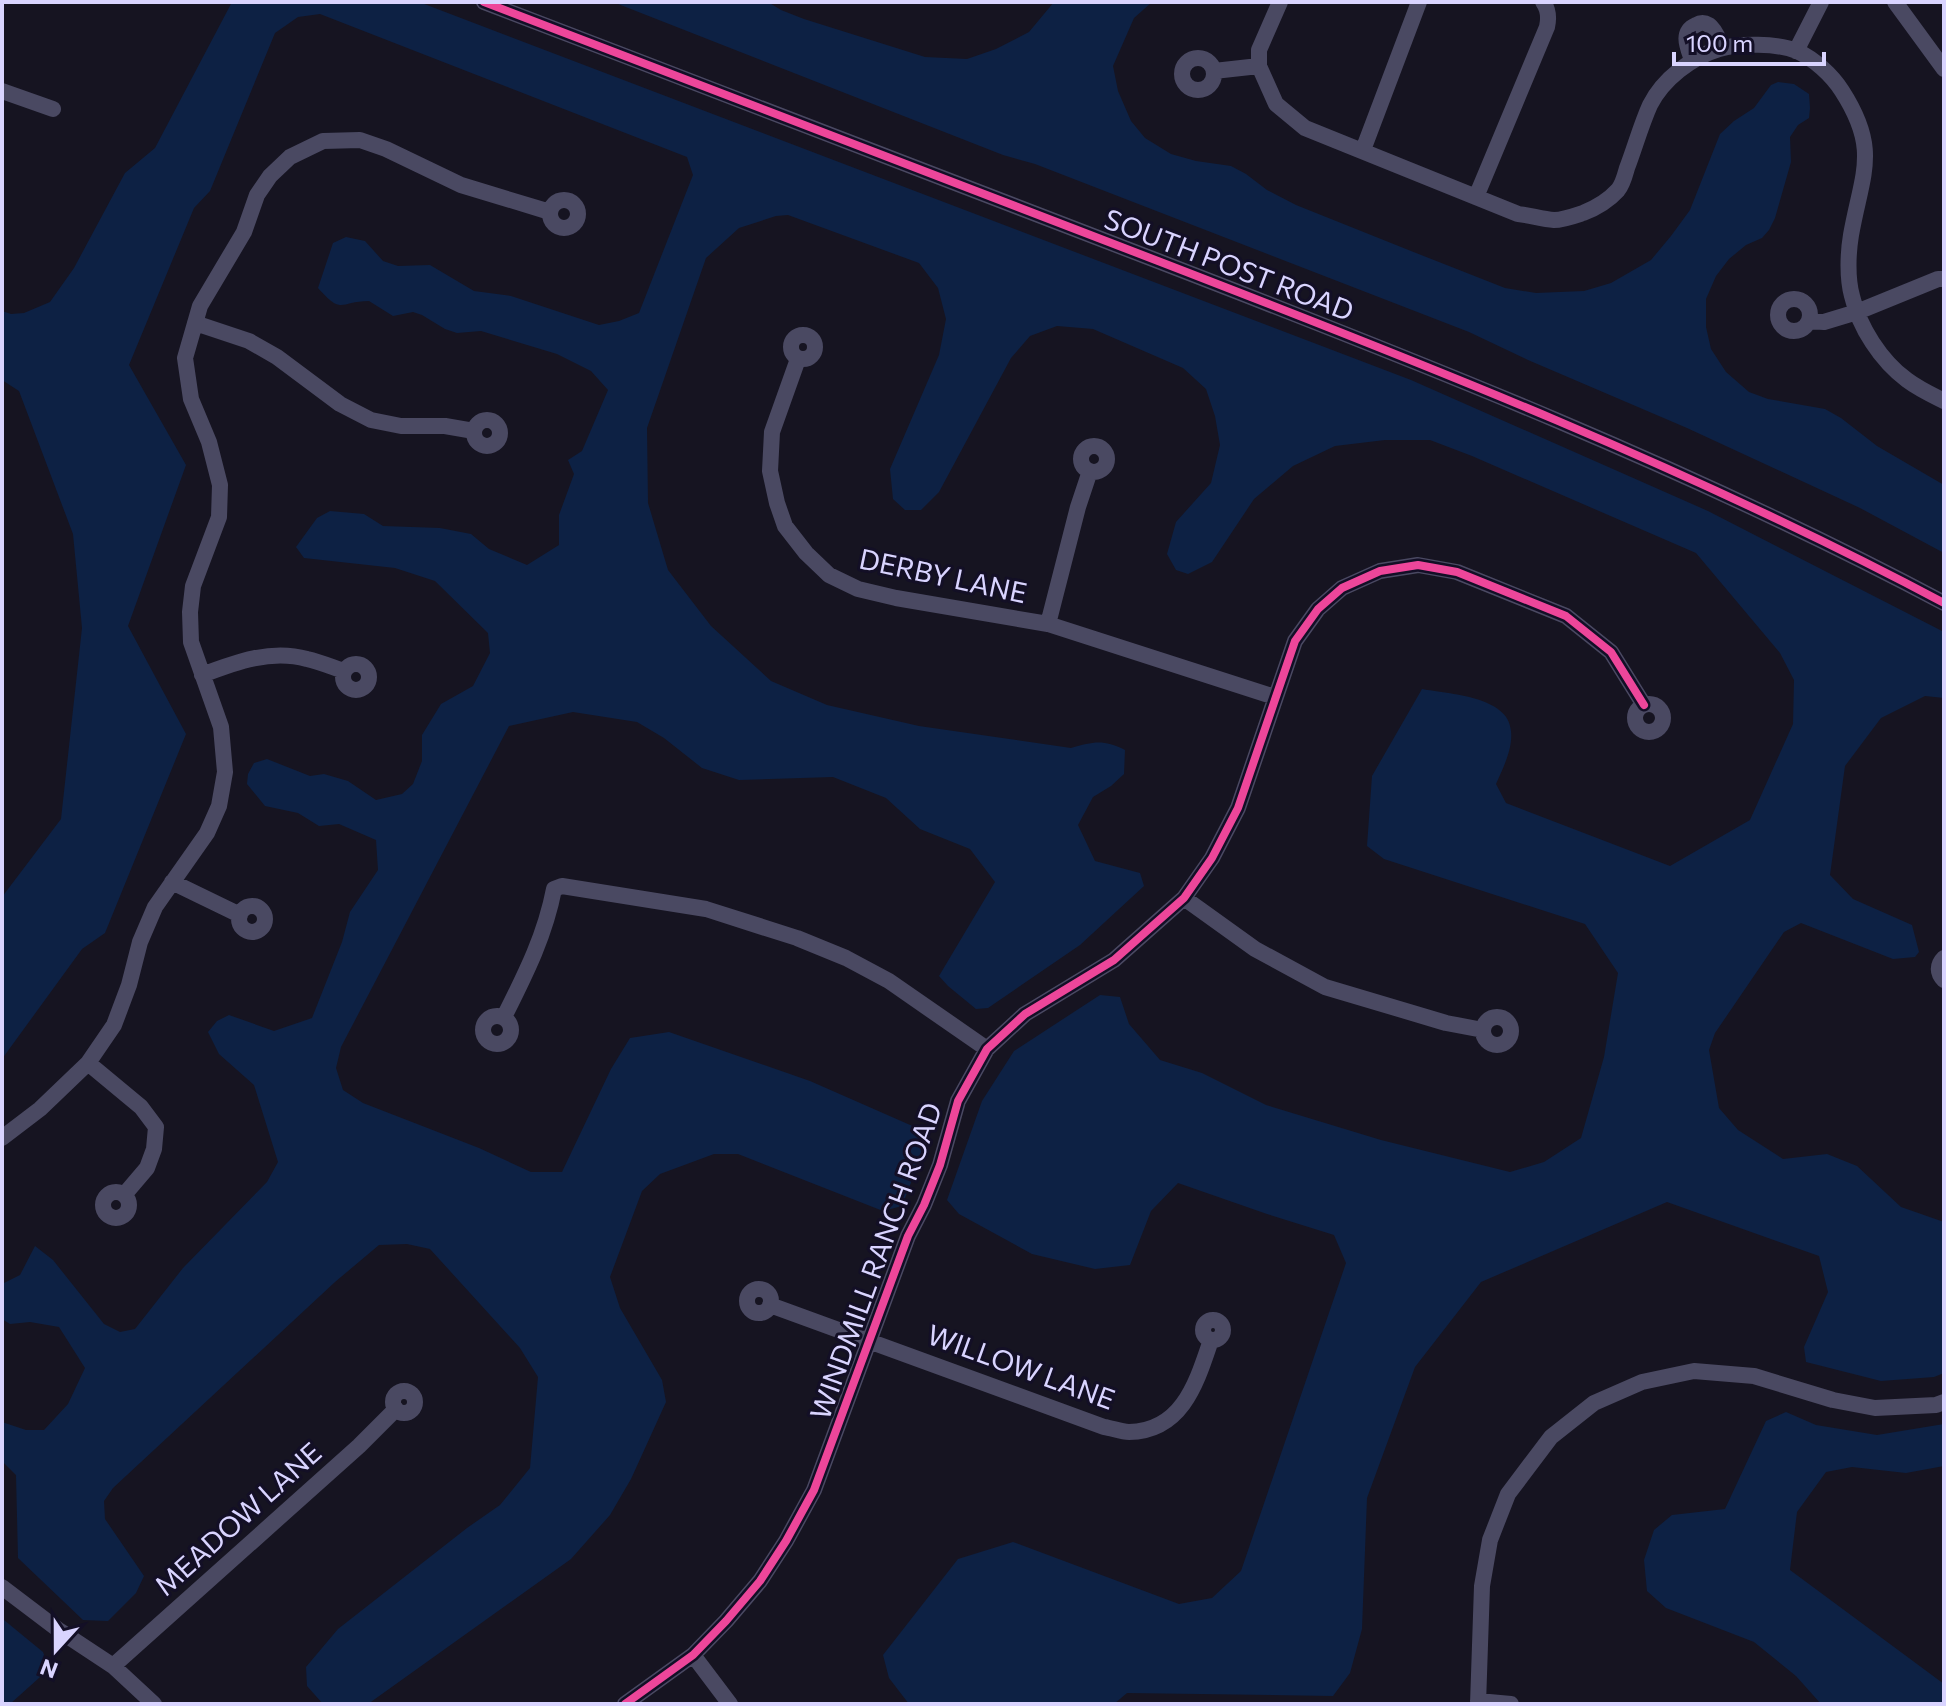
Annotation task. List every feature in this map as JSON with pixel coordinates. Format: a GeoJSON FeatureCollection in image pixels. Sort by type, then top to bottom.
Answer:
{"type":"FeatureCollection","features":[{"type":"Feature","properties":{"kind":"street","name":"SOUTH POST ROAD"},"geometry":{"type":"LineString","coordinates":[[484,2],[1399,354],[1714,489],[1944,603]]}},
{"type":"Feature","properties":{"kind":"street"},"geometry":{"type":"LineString","coordinates":[[1280,2],[1259,50],[1259,66],[1276,104],[1305,128],[1518,214],[1554,220],[1577,215],[1603,203],[1620,187],[1652,102],[1662,88],[1692,60],[1723,48],[1747,45],[1796,51],[1835,80],[1861,125],[1865,168],[1851,238],[1850,262],[1851,294],[1857,312],[1871,340],[1890,365],[1906,380],[1944,401]]}},
{"type":"Feature","properties":{"kind":"street"},"geometry":{"type":"LineString","coordinates":[[1363,150],[1419,2]]}},
{"type":"Feature","properties":{"kind":"street"},"geometry":{"type":"LineString","coordinates":[[1476,197],[1547,27],[1549,17],[1543,2]]}},
{"type":"Feature","properties":{"kind":"street"},"geometry":{"type":"LineString","coordinates":[[1796,51],[1821,2]]}},
{"type":"Feature","properties":{"kind":"street"},"geometry":{"type":"LineString","coordinates":[[1895,2],[1944,69]]}},
{"type":"Feature","properties":{"kind":"street"},"geometry":{"type":"LineString","coordinates":[[1692,60],[1686,44],[1686,34],[1692,26],[1706,23],[1713,29],[1723,48]]}},
{"type":"Feature","properties":{"kind":"street"},"geometry":{"type":"LineString","coordinates":[[1214,71],[1259,66]]}},
{"type":"Feature","properties":{"kind":"street"},"geometry":{"type":"LineString","coordinates":[[2,91],[53,109]]}},
{"type":"Feature","properties":{"kind":"street"},"geometry":{"type":"LineString","coordinates":[[2,1138],[40,1109],[88,1063],[114,1025],[140,942],[155,907],[207,833],[219,806],[225,772],[221,727],[191,642],[190,612],[193,586],[219,517],[220,485],[209,442],[191,399],[185,358],[200,306],[244,232],[257,195],[270,176],[290,157],[323,141],[360,140],[461,185],[550,212]]}},
{"type":"Feature","properties":{"kind":"street"},"geometry":{"type":"LineString","coordinates":[[1809,321],[1824,322],[1857,312],[1944,279]]}},
{"type":"Feature","properties":{"kind":"street"},"geometry":{"type":"LineString","coordinates":[[195,323],[249,341],[277,357],[340,404],[371,420],[401,426],[445,426],[474,431]]}},
{"type":"Feature","properties":{"kind":"street","name":"DERBY LANE"},"geometry":{"type":"LineString","coordinates":[[798,359],[772,432],[770,471],[785,526],[806,553],[829,575],[858,589],[896,598],[1048,624],[1275,697]]}},
{"type":"Feature","properties":{"kind":"street","name":"DERBY LANE"},"geometry":{"type":"LineString","coordinates":[[1048,624],[1090,471]]}},
{"type":"Feature","properties":{"kind":"street","name":"WINDMILL RANCH ROAD"},"geometry":{"type":"LineString","coordinates":[[625,1704],[693,1655],[760,1581],[786,1541],[814,1490],[908,1236],[940,1165],[958,1101],[987,1049],[1025,1014],[1114,960],[1184,898],[1212,858],[1238,808],[1295,641],[1318,609],[1342,588],[1380,571],[1418,565],[1457,572],[1566,616],[1611,652],[1644,705]]}},
{"type":"Feature","properties":{"kind":"street"},"geometry":{"type":"LineString","coordinates":[[202,675],[237,662],[275,655],[305,658],[344,671]]}},
{"type":"Feature","properties":{"kind":"street"},"geometry":{"type":"LineString","coordinates":[[172,882],[240,915]]}},
{"type":"Feature","properties":{"kind":"street"},"geometry":{"type":"LineString","coordinates":[[504,1017],[545,930],[554,889],[562,886],[706,909],[797,938],[846,958],[889,981],[987,1049]]}},
{"type":"Feature","properties":{"kind":"street"},"geometry":{"type":"LineString","coordinates":[[1184,898],[1255,949],[1325,987],[1446,1023],[1483,1030]]}},
{"type":"Feature","properties":{"kind":"street"},"geometry":{"type":"LineString","coordinates":[[1944,958],[1938,966],[1944,980]]}},
{"type":"Feature","properties":{"kind":"street"},"geometry":{"type":"LineString","coordinates":[[88,1063],[141,1107],[156,1127],[154,1149],[147,1168],[124,1195]]}},
{"type":"Feature","properties":{"kind":"street","name":"WILLOW LANE"},"geometry":{"type":"LineString","coordinates":[[770,1305],[1104,1427],[1128,1432],[1153,1427],[1170,1418],[1184,1404],[1196,1384],[1211,1340]]}},
{"type":"Feature","properties":{"kind":"street"},"geometry":{"type":"LineString","coordinates":[[1511,1704],[1478,1703],[1482,1586],[1490,1540],[1508,1494],[1551,1437],[1594,1403],[1642,1382],[1694,1371],[1754,1376],[1833,1400],[1875,1408],[1944,1402]]}},
{"type":"Feature","properties":{"kind":"street","name":"MEADOW LANE"},"geometry":{"type":"LineString","coordinates":[[113,1666],[359,1446],[396,1409]]}},
{"type":"Feature","properties":{"kind":"street"},"geometry":{"type":"LineString","coordinates":[[2,1587],[113,1666],[154,1704]]}},
{"type":"Feature","properties":{"kind":"street"},"geometry":{"type":"LineString","coordinates":[[693,1655],[730,1704]]}},
{"type":"Feature","properties":{"kind":"water"},"geometry":{"type":"Polygon","coordinates":[[[232,2],[419,2],[1411,380],[1708,511],[1944,632],[1944,698],[1925,696],[1881,718],[1845,766],[1830,875],[1853,899],[1912,925],[1919,952],[1915,957],[1893,959],[1801,923],[1784,932],[1715,1033],[1709,1050],[1719,1108],[1738,1130],[1783,1159],[1827,1154],[1857,1166],[1901,1207],[1944,1222],[1944,1373],[1934,1377],[1881,1381],[1806,1362],[1804,1347],[1828,1292],[1819,1256],[1667,1202],[1481,1282],[1415,1367],[1367,1498],[1362,1629],[1350,1673],[1333,1696],[1127,1693],[1114,1704],[909,1704],[889,1678],[883,1655],[958,1559],[1013,1542],[1179,1604],[1212,1598],[1241,1571],[1346,1263],[1334,1235],[1178,1183],[1151,1211],[1130,1265],[1095,1269],[1032,1254],[959,1214],[947,1200],[982,1101],[1014,1051],[1100,995],[1120,997],[1129,1024],[1160,1060],[1202,1073],[1266,1105],[1381,1140],[1510,1172],[1544,1162],[1581,1138],[1604,1057],[1618,973],[1585,924],[1384,859],[1367,846],[1372,776],[1422,689],[1476,699],[1500,710],[1508,719],[1510,745],[1496,784],[1506,803],[1670,866],[1750,820],[1793,724],[1794,680],[1780,653],[1696,553],[1430,440],[1385,440],[1335,446],[1293,466],[1254,499],[1212,562],[1188,574],[1176,570],[1167,554],[1176,522],[1211,483],[1220,445],[1206,389],[1183,368],[1093,329],[1057,326],[1030,336],[1011,358],[939,492],[921,510],[905,510],[893,499],[890,469],[939,355],[946,319],[938,288],[919,263],[788,215],[776,216],[739,228],[706,258],[647,428],[648,503],[668,570],[711,626],[771,681],[827,705],[919,726],[1071,748],[1104,743],[1125,750],[1124,774],[1093,797],[1078,825],[1095,861],[1140,873],[1144,886],[1080,945],[988,1008],[976,1009],[939,976],[995,882],[970,849],[920,829],[886,798],[833,777],[739,780],[702,768],[664,738],[637,722],[573,712],[509,726],[341,1047],[336,1068],[343,1090],[363,1103],[479,1148],[531,1172],[562,1172],[611,1069],[630,1038],[669,1032],[810,1081],[917,1128],[927,1141],[902,1206],[883,1211],[738,1154],[714,1154],[660,1174],[642,1191],[610,1277],[620,1308],[662,1380],[666,1402],[631,1479],[610,1515],[571,1559],[368,1704],[323,1704],[307,1686],[306,1667],[338,1629],[500,1505],[530,1468],[538,1377],[520,1348],[430,1249],[407,1244],[379,1245],[113,1488],[104,1501],[105,1519],[144,1576],[136,1593],[108,1621],[83,1620],[18,1558],[16,1475],[2,1461],[2,1422],[26,1430],[44,1430],[68,1404],[85,1368],[59,1327],[30,1322],[10,1324],[2,1319],[2,1284],[20,1275],[35,1246],[53,1260],[104,1324],[120,1332],[135,1329],[183,1268],[267,1182],[278,1162],[254,1085],[219,1054],[208,1032],[217,1021],[229,1015],[274,1031],[312,1018],[342,942],[350,912],[378,870],[376,840],[339,824],[319,826],[298,813],[265,806],[247,784],[248,774],[254,763],[267,759],[310,776],[324,774],[348,781],[376,800],[402,794],[413,784],[422,761],[422,735],[441,704],[473,686],[490,653],[488,633],[435,581],[395,568],[304,558],[296,547],[317,518],[330,511],[364,514],[383,526],[440,528],[471,534],[489,549],[527,565],[559,545],[559,515],[574,474],[568,460],[582,451],[608,390],[591,371],[557,354],[481,331],[457,333],[413,312],[393,316],[369,301],[342,305],[332,302],[318,288],[333,243],[346,237],[365,241],[383,261],[398,266],[430,265],[474,291],[511,296],[599,325],[639,313],[693,175],[687,157],[320,14],[298,17],[275,33],[210,191],[194,208],[129,365],[186,465],[128,626],[186,734],[105,933],[82,949],[2,1059],[2,897],[61,819],[82,628],[73,534],[19,391],[2,380],[2,311],[24,313],[50,302],[74,268],[125,173],[155,148],[232,2]]]}},
{"type":"Feature","properties":{"kind":"water"},"geometry":{"type":"Polygon","coordinates":[[[613,2],[768,2],[804,19],[925,57],[967,59],[996,49],[1029,32],[1054,2],[1152,2],[1134,18],[1113,66],[1118,91],[1131,121],[1145,138],[1171,154],[1231,166],[1296,205],[1411,251],[1505,288],[1536,293],[1584,291],[1611,283],[1651,260],[1690,210],[1720,134],[1754,108],[1771,85],[1778,82],[1794,84],[1809,94],[1809,118],[1798,125],[1790,137],[1791,162],[1769,230],[1729,259],[1716,276],[1706,299],[1706,327],[1711,349],[1726,372],[1749,392],[1768,399],[1825,409],[1877,446],[1944,485],[1944,553],[1860,508],[1469,332],[1035,164],[1003,155],[613,2]]]}},
{"type":"Feature","properties":{"kind":"water"},"geometry":{"type":"Polygon","coordinates":[[[1786,1412],[1816,1425],[1877,1435],[1944,1424],[1944,1466],[1906,1473],[1852,1467],[1826,1472],[1797,1512],[1790,1570],[1944,1684],[1944,1704],[1821,1704],[1796,1676],[1754,1642],[1666,1608],[1647,1591],[1644,1560],[1654,1530],[1672,1515],[1725,1509],[1766,1421],[1786,1412]]]}},
{"type":"Feature","properties":{"kind":"water"},"geometry":{"type":"Polygon","coordinates":[[[4,1620],[43,1652],[49,1669],[10,1704],[2,1704],[4,1620]]]}},
{"type":"Feature","properties":{"kind":"cycle path"},"geometry":{"type":"LineString","coordinates":[[484,2],[1458,379],[1655,463],[1849,554],[1944,603]]}},
{"type":"Feature","properties":{"kind":"cycle path"},"geometry":{"type":"LineString","coordinates":[[625,1704],[693,1655],[760,1581],[786,1541],[814,1490],[908,1236],[940,1165],[958,1101],[987,1049],[1025,1014],[1114,960],[1184,898],[1212,858],[1238,808],[1295,641],[1318,609],[1342,588],[1380,571],[1418,565],[1457,572],[1566,616],[1611,652],[1644,705]]}}]}
